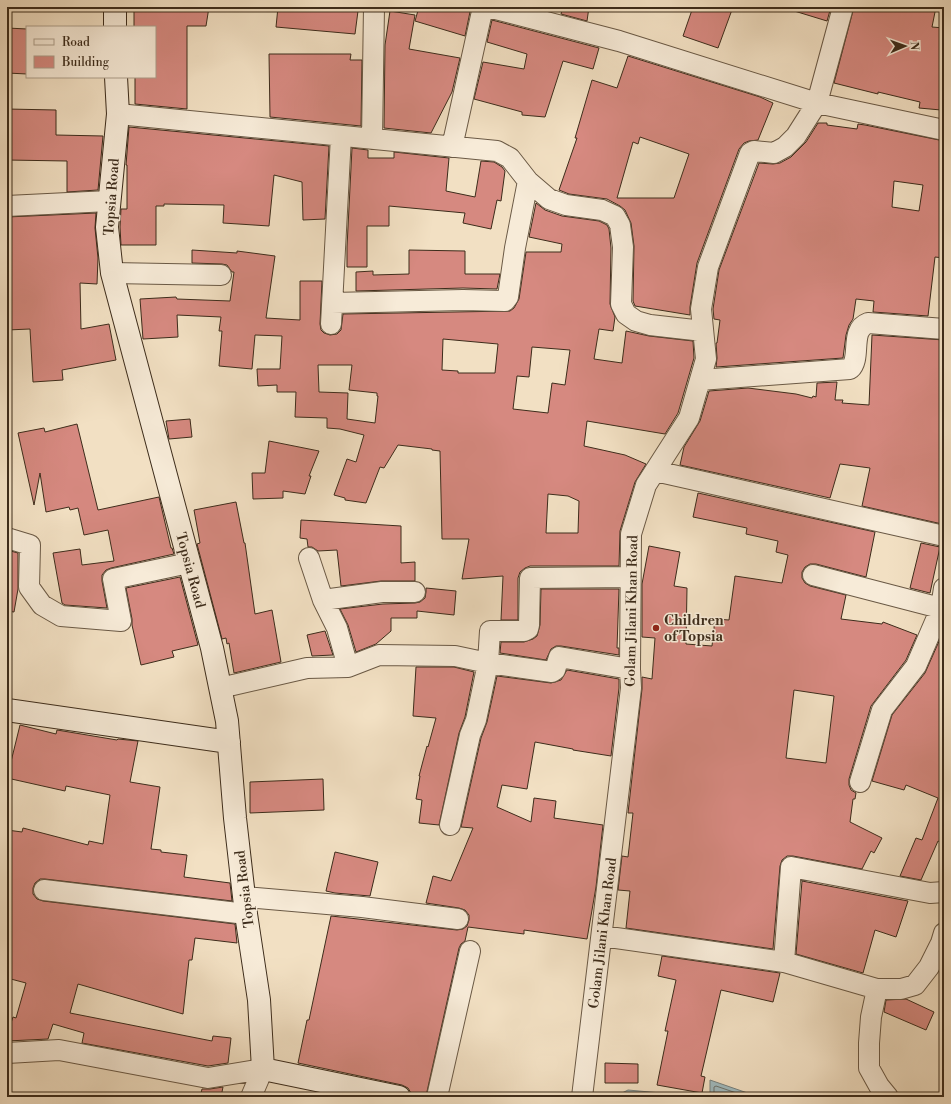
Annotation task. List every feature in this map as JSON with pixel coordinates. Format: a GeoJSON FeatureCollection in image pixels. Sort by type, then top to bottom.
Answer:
{"type":"FeatureCollection","features":[{"type":"Feature","properties":{"kind":"street"},"geometry":{"type":"LineString","coordinates":[[115,7],[115,26]]}},
{"type":"Feature","properties":{"kind":"street"},"geometry":{"type":"LineString","coordinates":[[372,139],[374,7]]}},
{"type":"Feature","properties":{"kind":"street"},"geometry":{"type":"LineString","coordinates":[[452,147],[483,7]]}},
{"type":"Feature","properties":{"kind":"street"},"geometry":{"type":"LineString","coordinates":[[488,7],[619,41],[817,103],[944,130]]}},
{"type":"Feature","properties":{"kind":"street"},"geometry":{"type":"LineString","coordinates":[[817,103],[843,7]]}},
{"type":"Feature","properties":{"kind":"street","name":"Topsia Road"},"geometry":{"type":"LineString","coordinates":[[116,78],[118,114],[107,227],[112,273],[212,648],[227,721],[235,818],[245,905],[259,1000],[263,1068]]}},
{"type":"Feature","properties":{"kind":"street","name":"Golam Jilani Khan Road"},"geometry":{"type":"LineString","coordinates":[[582,1097],[631,688],[631,534],[646,485],[689,418],[706,359],[702,309],[708,267],[750,153],[754,151],[774,153],[785,147],[796,136],[817,103]]}},
{"type":"Feature","properties":{"kind":"street"},"geometry":{"type":"LineString","coordinates":[[118,114],[497,151],[510,158],[528,181],[549,199],[566,205],[602,210],[615,216],[620,225],[623,247],[621,304],[626,314],[636,321],[650,325],[703,331]]}},
{"type":"Feature","properties":{"kind":"street"},"geometry":{"type":"LineString","coordinates":[[330,324],[341,136]]}},
{"type":"Feature","properties":{"kind":"street"},"geometry":{"type":"LineString","coordinates":[[332,303],[462,300],[505,301],[509,293],[515,248],[528,181]]}},
{"type":"Feature","properties":{"kind":"street"},"geometry":{"type":"LineString","coordinates":[[7,206],[109,201]]}},
{"type":"Feature","properties":{"kind":"street"},"geometry":{"type":"LineString","coordinates":[[112,273],[221,275]]}},
{"type":"Feature","properties":{"kind":"street"},"geometry":{"type":"LineString","coordinates":[[700,380],[850,369],[853,364],[858,331],[862,325],[868,323],[944,328]]}},
{"type":"Feature","properties":{"kind":"street"},"geometry":{"type":"LineString","coordinates":[[655,471],[944,536]]}},
{"type":"Feature","properties":{"kind":"street"},"geometry":{"type":"LineString","coordinates":[[7,538],[30,545],[29,587],[42,605],[61,616],[121,621],[113,579],[189,563]]}},
{"type":"Feature","properties":{"kind":"street"},"geometry":{"type":"LineString","coordinates":[[309,558],[323,600],[337,628],[348,667]]}},
{"type":"Feature","properties":{"kind":"street"},"geometry":{"type":"LineString","coordinates":[[813,575],[942,609]]}},
{"type":"Feature","properties":{"kind":"street"},"geometry":{"type":"LineString","coordinates":[[450,825],[470,735],[476,720],[488,663],[490,631],[524,631],[528,629],[530,578],[630,577]]}},
{"type":"Feature","properties":{"kind":"street"},"geometry":{"type":"LineString","coordinates":[[860,782],[882,710],[916,666],[942,609],[944,588]]}},
{"type":"Feature","properties":{"kind":"street"},"geometry":{"type":"LineString","coordinates":[[323,600],[382,592],[415,592]]}},
{"type":"Feature","properties":{"kind":"street"},"geometry":{"type":"LineString","coordinates":[[220,688],[307,668],[348,667],[379,655],[455,656],[488,663],[552,672],[555,670],[559,658],[630,669]]}},
{"type":"Feature","properties":{"kind":"street"},"geometry":{"type":"LineString","coordinates":[[7,710],[229,742]]}},
{"type":"Feature","properties":{"kind":"street"},"geometry":{"type":"LineString","coordinates":[[784,962],[790,867],[930,893],[944,892]]}},
{"type":"Feature","properties":{"kind":"street"},"geometry":{"type":"LineString","coordinates":[[44,890],[245,905],[362,907],[458,919]]}},
{"type":"Feature","properties":{"kind":"street"},"geometry":{"type":"LineString","coordinates":[[602,936],[784,962],[877,989],[901,989],[915,985],[929,967],[941,943],[944,933]]}},
{"type":"Feature","properties":{"kind":"street"},"geometry":{"type":"LineString","coordinates":[[437,1097],[470,951]]}},
{"type":"Feature","properties":{"kind":"street"},"geometry":{"type":"LineString","coordinates":[[877,989],[871,1017],[868,1043],[869,1068],[879,1086],[888,1097]]}},
{"type":"Feature","properties":{"kind":"street"},"geometry":{"type":"LineString","coordinates":[[7,1053],[59,1050],[208,1078],[263,1068],[399,1097]]}},
{"type":"Feature","properties":{"kind":"street"},"geometry":{"type":"LineString","coordinates":[[251,1097],[263,1068]]}},
{"type":"Feature","properties":{"kind":"water"},"geometry":{"type":"Polygon","coordinates":[[[710,1080],[759,1097],[704,1097],[710,1093],[710,1080]]]}},
{"type":"Feature","properties":{"kind":"water"},"geometry":{"type":"Polygon","coordinates":[[[628,1090],[704,1097],[617,1097],[628,1090]]]}},
{"type":"Feature","properties":{"kind":"building"},"geometry":{"type":"Polygon","coordinates":[[[134,7],[209,7],[206,26],[187,26],[187,109],[135,104],[135,78],[156,78],[156,26],[134,26],[134,7]]]}},
{"type":"Feature","properties":{"kind":"building"},"geometry":{"type":"Polygon","coordinates":[[[278,7],[335,7],[358,11],[355,34],[276,27],[278,7]]]}},
{"type":"Feature","properties":{"kind":"building"},"geometry":{"type":"Polygon","coordinates":[[[419,7],[471,7],[465,36],[415,21],[419,7]]]}},
{"type":"Feature","properties":{"kind":"building"},"geometry":{"type":"Polygon","coordinates":[[[563,7],[589,7],[587,21],[561,14],[563,7]]]}},
{"type":"Feature","properties":{"kind":"building"},"geometry":{"type":"Polygon","coordinates":[[[693,7],[733,7],[718,48],[683,36],[693,7]]]}},
{"type":"Feature","properties":{"kind":"building"},"geometry":{"type":"Polygon","coordinates":[[[792,7],[831,7],[827,21],[791,10],[792,7]]]}},
{"type":"Feature","properties":{"kind":"building"},"geometry":{"type":"Polygon","coordinates":[[[854,7],[936,7],[932,27],[944,28],[944,96],[941,110],[919,108],[920,102],[878,92],[878,94],[834,83],[854,7]]]}},
{"type":"Feature","properties":{"kind":"building"},"geometry":{"type":"Polygon","coordinates":[[[390,11],[415,15],[409,49],[460,58],[452,92],[431,133],[384,128],[385,45],[390,11]]]}},
{"type":"Feature","properties":{"kind":"building"},"geometry":{"type":"Polygon","coordinates":[[[492,20],[599,48],[593,69],[563,61],[545,117],[522,115],[522,112],[474,99],[483,62],[524,69],[527,54],[487,42],[492,20]]]}},
{"type":"Feature","properties":{"kind":"building"},"geometry":{"type":"Polygon","coordinates":[[[7,28],[26,29],[26,74],[7,73],[7,28]]]}},
{"type":"Feature","properties":{"kind":"building"},"geometry":{"type":"Polygon","coordinates":[[[269,54],[351,54],[350,60],[362,60],[361,126],[270,117],[269,54]]]}},
{"type":"Feature","properties":{"kind":"building"},"geometry":{"type":"Polygon","coordinates":[[[628,56],[760,97],[773,103],[758,140],[744,143],[739,149],[697,263],[690,315],[635,306],[633,301],[634,246],[631,223],[625,210],[607,199],[569,194],[559,190],[577,138],[575,138],[592,80],[617,88],[628,56]],[[640,137],[638,144],[633,142],[617,198],[674,198],[689,154],[640,137]]]}},
{"type":"Feature","properties":{"kind":"building"},"geometry":{"type":"Polygon","coordinates":[[[7,109],[56,110],[56,135],[103,136],[98,190],[67,192],[67,161],[7,160],[7,109]]]}},
{"type":"Feature","properties":{"kind":"building"},"geometry":{"type":"Polygon","coordinates":[[[818,123],[827,123],[827,125],[857,129],[858,124],[865,125],[944,141],[944,258],[935,257],[928,316],[873,312],[874,301],[856,299],[853,319],[849,325],[846,335],[843,358],[716,367],[716,343],[720,320],[714,319],[713,309],[719,270],[759,163],[780,163],[791,157],[806,142],[818,123]],[[894,181],[892,207],[919,211],[923,185],[894,181]]]}},
{"type":"Feature","properties":{"kind":"building"},"geometry":{"type":"Polygon","coordinates":[[[129,127],[329,146],[325,219],[303,220],[302,182],[274,175],[269,226],[223,223],[224,205],[164,204],[164,206],[156,206],[156,245],[121,245],[121,209],[127,209],[126,165],[129,127]]]}},
{"type":"Feature","properties":{"kind":"building"},"geometry":{"type":"Polygon","coordinates":[[[352,148],[368,150],[368,158],[394,158],[394,152],[449,158],[446,191],[475,197],[481,161],[494,162],[505,171],[501,201],[497,200],[491,229],[463,223],[465,213],[389,206],[389,226],[367,226],[367,267],[347,267],[352,148]]]}},
{"type":"Feature","properties":{"kind":"building"},"geometry":{"type":"Polygon","coordinates":[[[536,203],[545,210],[562,216],[599,221],[607,225],[609,229],[611,248],[610,304],[615,317],[613,331],[599,329],[594,359],[622,363],[626,331],[649,336],[693,341],[694,358],[678,413],[665,434],[587,421],[584,446],[625,455],[646,464],[635,482],[620,531],[619,566],[530,566],[525,568],[520,572],[518,578],[518,620],[501,620],[503,576],[462,579],[469,539],[442,539],[440,451],[398,445],[384,468],[380,467],[366,503],[345,500],[345,498],[334,495],[347,459],[356,462],[364,435],[340,429],[327,428],[327,418],[295,417],[296,392],[277,392],[277,385],[258,386],[257,369],[280,369],[282,336],[255,335],[252,369],[219,366],[222,331],[219,331],[221,317],[177,315],[178,337],[143,339],[140,299],[176,297],[177,299],[230,301],[234,272],[232,272],[227,265],[192,263],[192,250],[237,253],[237,251],[275,256],[266,318],[300,320],[300,281],[322,281],[320,324],[321,330],[330,335],[337,334],[341,330],[343,314],[510,311],[514,308],[519,299],[526,252],[561,252],[562,244],[529,237],[536,203]],[[443,339],[442,370],[458,371],[458,373],[495,373],[498,344],[443,339]],[[532,347],[529,377],[517,376],[513,409],[548,413],[552,383],[565,385],[570,350],[532,347]],[[318,365],[319,392],[348,393],[347,419],[375,423],[377,393],[349,390],[352,365],[318,365]],[[548,494],[546,533],[578,533],[579,501],[568,496],[548,494]]]}},
{"type":"Feature","properties":{"kind":"building"},"geometry":{"type":"Polygon","coordinates":[[[96,213],[95,228],[98,258],[97,284],[80,283],[81,329],[109,324],[116,360],[62,370],[63,380],[33,382],[30,329],[7,330],[7,217],[96,213]]]}},
{"type":"Feature","properties":{"kind":"building"},"geometry":{"type":"Polygon","coordinates":[[[409,250],[465,251],[465,274],[500,274],[497,289],[463,288],[356,291],[356,272],[373,271],[373,275],[409,274],[409,250]]]}},
{"type":"Feature","properties":{"kind":"building"},"geometry":{"type":"Polygon","coordinates":[[[872,335],[944,340],[944,515],[942,524],[862,506],[870,468],[840,464],[830,498],[680,465],[684,447],[700,421],[709,391],[748,388],[796,394],[812,398],[813,396],[816,397],[817,383],[837,382],[835,400],[843,400],[842,403],[869,405],[872,335]]]}},
{"type":"Feature","properties":{"kind":"building"},"geometry":{"type":"Polygon","coordinates":[[[190,419],[192,437],[169,439],[166,421],[190,419]]]}},
{"type":"Feature","properties":{"kind":"building"},"geometry":{"type":"Polygon","coordinates":[[[77,424],[98,510],[159,497],[171,548],[174,554],[106,570],[102,575],[102,581],[107,608],[65,605],[62,603],[53,553],[80,549],[82,565],[114,561],[108,530],[84,535],[78,508],[70,510],[69,507],[46,512],[40,473],[34,505],[18,433],[44,428],[45,432],[77,424]]]}},
{"type":"Feature","properties":{"kind":"building"},"geometry":{"type":"Polygon","coordinates":[[[269,441],[319,451],[309,476],[311,476],[305,494],[283,491],[283,498],[253,499],[252,473],[265,473],[269,441]]]}},
{"type":"Feature","properties":{"kind":"building"},"geometry":{"type":"Polygon","coordinates":[[[698,493],[875,532],[866,577],[816,564],[810,564],[805,567],[802,572],[802,578],[805,583],[810,586],[846,595],[841,619],[882,624],[883,622],[917,635],[906,660],[871,706],[849,779],[851,790],[856,793],[855,799],[853,799],[850,822],[882,838],[874,853],[871,851],[862,869],[793,856],[787,856],[782,860],[780,866],[773,949],[626,928],[630,891],[618,890],[622,856],[628,857],[633,813],[628,813],[642,689],[642,677],[652,679],[655,638],[642,637],[642,584],[649,546],[680,552],[674,586],[687,588],[686,644],[712,646],[715,619],[729,620],[735,576],[782,583],[788,555],[776,552],[778,541],[746,534],[747,528],[693,517],[698,493]],[[794,690],[786,758],[826,763],[834,696],[794,690]]]}},
{"type":"Feature","properties":{"kind":"building"},"geometry":{"type":"Polygon","coordinates":[[[236,502],[245,543],[255,614],[272,610],[281,662],[234,673],[229,643],[227,644],[226,638],[222,639],[197,544],[200,543],[194,510],[236,502]]]}},
{"type":"Feature","properties":{"kind":"building"},"geometry":{"type":"Polygon","coordinates":[[[301,520],[401,526],[401,563],[415,562],[415,581],[381,581],[341,586],[337,550],[318,551],[312,547],[308,547],[307,539],[300,538],[301,520]]]}},
{"type":"Feature","properties":{"kind":"building"},"geometry":{"type":"Polygon","coordinates":[[[921,543],[940,547],[930,593],[910,588],[921,543]]]}},
{"type":"Feature","properties":{"kind":"building"},"geometry":{"type":"Polygon","coordinates":[[[7,550],[18,553],[18,589],[14,612],[7,611],[7,550]]]}},
{"type":"Feature","properties":{"kind":"building"},"geometry":{"type":"Polygon","coordinates":[[[180,577],[198,645],[172,651],[174,657],[141,665],[126,588],[180,577]]]}},
{"type":"Feature","properties":{"kind":"building"},"geometry":{"type":"Polygon","coordinates":[[[426,588],[456,591],[454,615],[417,611],[417,618],[391,618],[391,631],[376,644],[356,652],[348,625],[340,609],[383,604],[420,602],[425,598],[426,588]]]}},
{"type":"Feature","properties":{"kind":"building"},"geometry":{"type":"Polygon","coordinates":[[[541,589],[619,589],[617,648],[619,648],[619,655],[561,646],[556,646],[551,649],[546,660],[500,653],[501,642],[524,642],[537,636],[540,625],[541,589]]]}},
{"type":"Feature","properties":{"kind":"building"},"geometry":{"type":"Polygon","coordinates":[[[944,630],[944,844],[938,841],[921,880],[900,876],[916,838],[922,840],[938,798],[906,785],[904,790],[872,781],[892,715],[925,673],[944,630]]]}},
{"type":"Feature","properties":{"kind":"building"},"geometry":{"type":"Polygon","coordinates":[[[325,631],[333,655],[312,656],[307,635],[325,631]]]}},
{"type":"Feature","properties":{"kind":"building"},"geometry":{"type":"Polygon","coordinates":[[[416,667],[454,667],[474,672],[465,717],[459,733],[439,825],[419,823],[422,800],[416,799],[419,776],[436,718],[413,716],[416,667]]]}},
{"type":"Feature","properties":{"kind":"building"},"geometry":{"type":"Polygon","coordinates":[[[567,670],[619,679],[611,756],[535,742],[527,789],[502,785],[497,807],[531,822],[534,798],[556,801],[554,818],[603,825],[596,887],[587,939],[524,930],[524,934],[468,927],[465,941],[459,948],[426,1096],[411,1093],[408,1088],[402,1085],[298,1063],[307,1020],[309,1020],[331,916],[457,930],[463,929],[467,926],[469,915],[465,910],[426,903],[433,876],[451,881],[473,828],[461,827],[497,676],[551,683],[561,680],[567,670]]]}},
{"type":"Feature","properties":{"kind":"building"},"geometry":{"type":"Polygon","coordinates":[[[20,725],[56,734],[57,730],[117,740],[138,741],[130,782],[160,787],[151,849],[161,850],[161,852],[187,855],[184,877],[230,883],[232,901],[45,879],[40,879],[35,883],[33,894],[37,899],[43,901],[235,924],[237,943],[195,938],[192,960],[189,960],[183,1014],[78,984],[70,1013],[212,1041],[213,1036],[231,1038],[228,1063],[208,1066],[82,1043],[84,1033],[53,1024],[48,1039],[7,1041],[7,1035],[13,1017],[16,1018],[26,983],[7,978],[7,830],[22,832],[23,828],[88,845],[89,841],[103,844],[110,795],[66,786],[65,791],[7,778],[20,725]]]}},
{"type":"Feature","properties":{"kind":"building"},"geometry":{"type":"Polygon","coordinates":[[[323,779],[324,810],[250,813],[250,782],[323,779]]]}},
{"type":"Feature","properties":{"kind":"building"},"geometry":{"type":"Polygon","coordinates":[[[335,852],[378,862],[370,896],[326,891],[335,852]]]}},
{"type":"Feature","properties":{"kind":"building"},"geometry":{"type":"Polygon","coordinates":[[[802,881],[908,901],[896,937],[875,930],[863,973],[796,954],[802,881]]]}},
{"type":"Feature","properties":{"kind":"building"},"geometry":{"type":"Polygon","coordinates":[[[662,956],[780,973],[773,1002],[721,990],[701,1076],[705,1077],[702,1093],[657,1085],[668,1031],[665,1031],[676,980],[658,976],[662,956]]]}},
{"type":"Feature","properties":{"kind":"building"},"geometry":{"type":"Polygon","coordinates":[[[906,999],[934,1012],[926,1030],[884,1012],[886,1000],[906,999]]]}},
{"type":"Feature","properties":{"kind":"building"},"geometry":{"type":"Polygon","coordinates":[[[605,1063],[638,1064],[638,1083],[605,1083],[605,1063]]]}},
{"type":"Feature","properties":{"kind":"building"},"geometry":{"type":"Polygon","coordinates":[[[223,1087],[221,1097],[200,1097],[202,1089],[223,1087]]]}},
{"type":"Feature","properties":{"kind":"place","name":"Children of Topsia"},"geometry":{"type":"Point","coordinates":[656,628]}}]}
